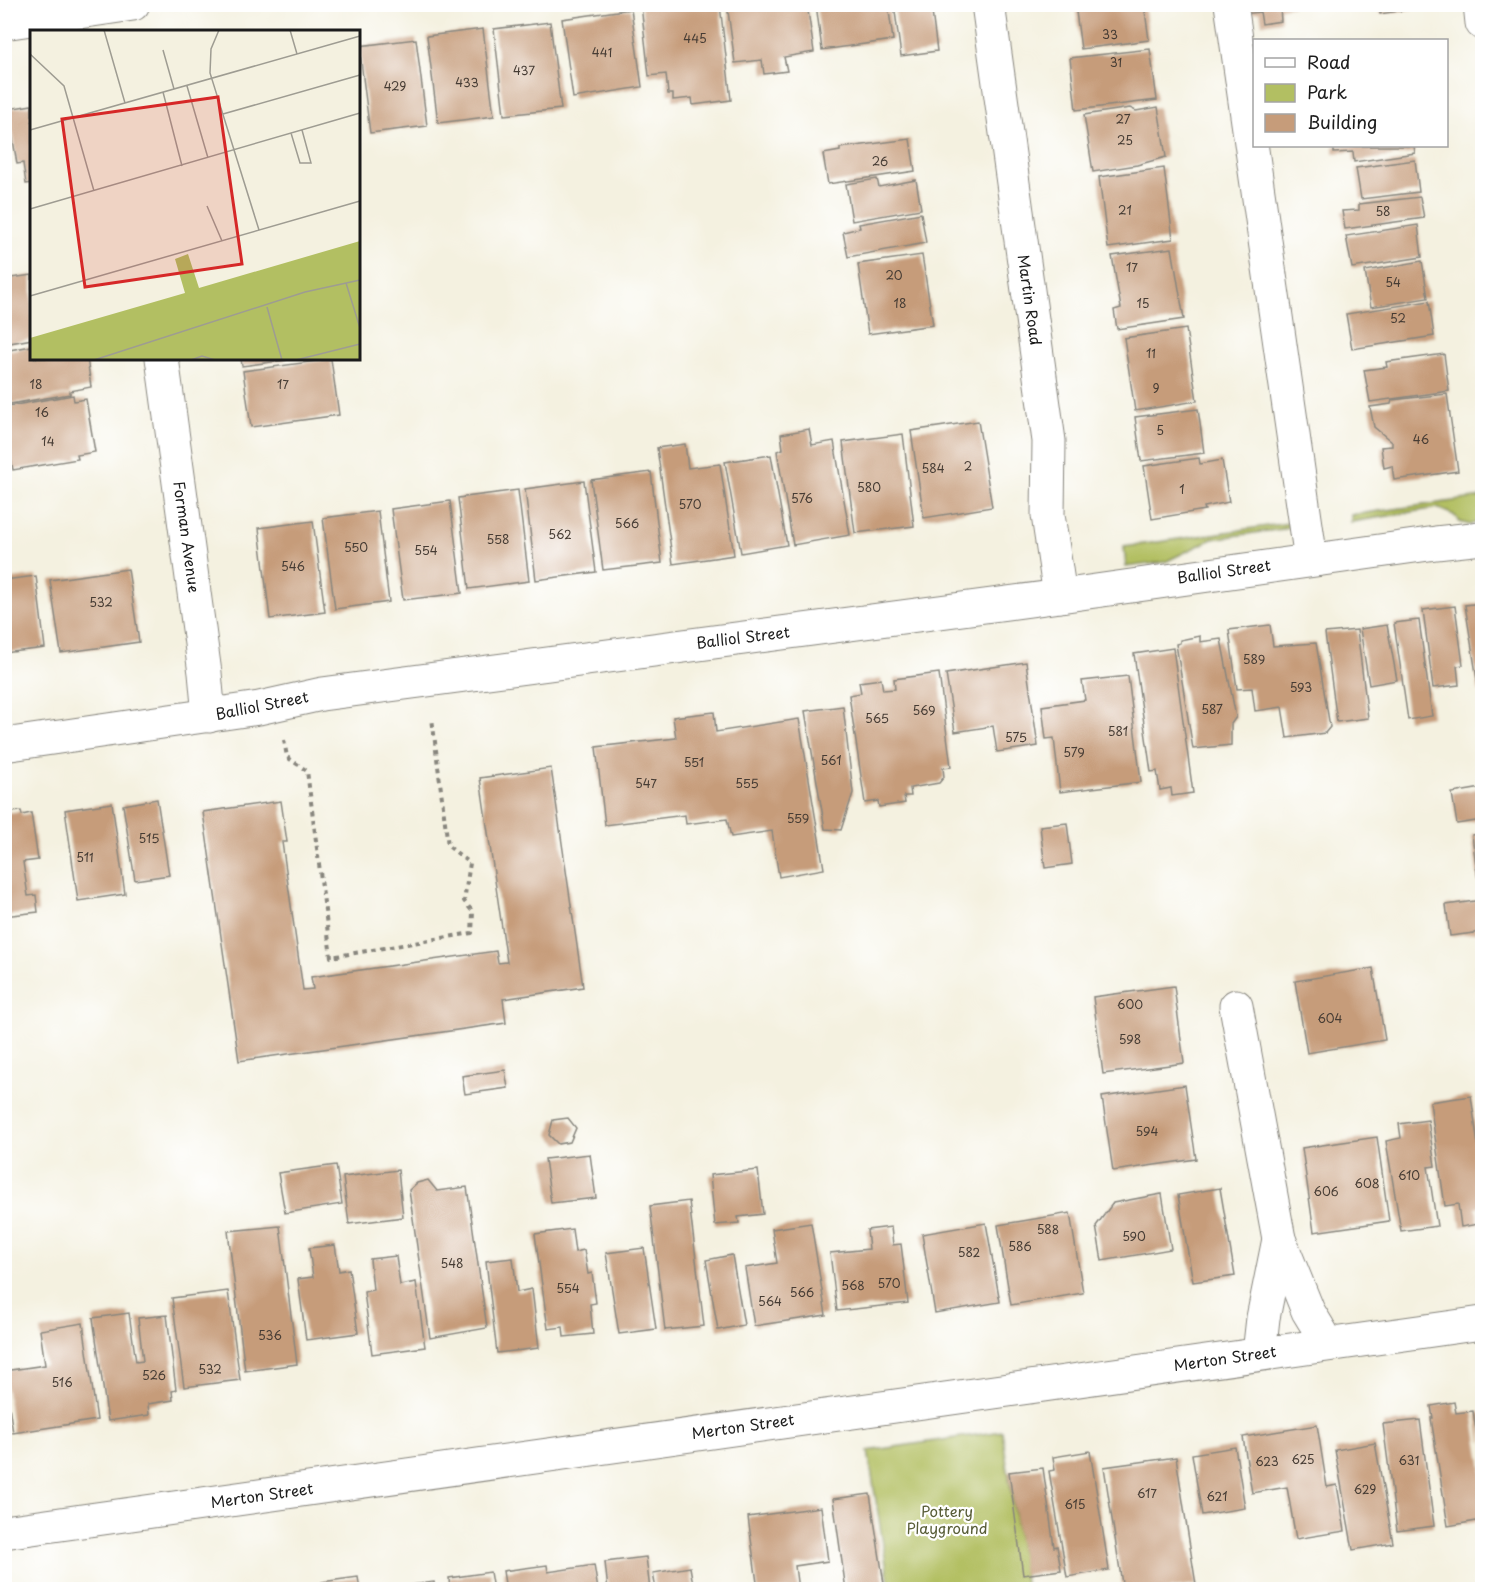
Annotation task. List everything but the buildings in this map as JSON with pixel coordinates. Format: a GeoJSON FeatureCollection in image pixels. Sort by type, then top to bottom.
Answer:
{"type":"FeatureCollection","features":[{"type":"Feature","properties":{"kind":"street","name":"Martin Road"},"geometry":{"type":"LineString","coordinates":[[988,4],[1049,441],[1048,515],[1060,596]]}},
{"type":"Feature","properties":{"kind":"street"},"geometry":{"type":"LineString","coordinates":[[1232,4],[1311,560]]}},
{"type":"Feature","properties":{"kind":"street"},"geometry":{"type":"LineString","coordinates":[[1480,4],[1482,23]]}},
{"type":"Feature","properties":{"kind":"street"},"geometry":{"type":"LineString","coordinates":[[4,23],[119,12]]}},
{"type":"Feature","properties":{"kind":"street","name":"Forman Avenue"},"geometry":{"type":"LineString","coordinates":[[162,360],[209,716]]}},
{"type":"Feature","properties":{"kind":"street","name":"Balliol Street"},"geometry":{"type":"LineString","coordinates":[[4,745],[259,708],[322,694],[1482,538]]}},
{"type":"Feature","properties":{"kind":"street"},"geometry":{"type":"LineString","coordinates":[[1236,1006],[1279,1239],[1308,1311],[1328,1344]]}},
{"type":"Feature","properties":{"kind":"street"},"geometry":{"type":"LineString","coordinates":[[1259,1354],[1263,1318],[1279,1239]]}},
{"type":"Feature","properties":{"kind":"street","name":"Merton Street"},"geometry":{"type":"LineString","coordinates":[[4,1532],[1482,1323]]}},
{"type":"Feature","properties":{"kind":"path"},"geometry":{"type":"LineString","coordinates":[[281,731],[287,757],[307,771],[331,957],[472,933],[473,912],[464,901],[470,862],[448,846],[431,710]]}},
{"type":"Feature","properties":{"kind":"green space"},"geometry":{"type":"Polygon","coordinates":[[[1482,497],[1482,520],[1470,525],[1460,522],[1454,515],[1437,508],[1351,522],[1351,515],[1482,497]]]}},
{"type":"Feature","properties":{"kind":"green space"},"geometry":{"type":"Polygon","coordinates":[[[1288,523],[1289,528],[1212,539],[1165,562],[1126,567],[1124,547],[1288,523]]]}},
{"type":"Feature","properties":{"kind":"green space","name":"Pottery Playground"},"geometry":{"type":"Polygon","coordinates":[[[1002,1431],[1026,1589],[890,1589],[868,1451],[1002,1431]]]}}]}
